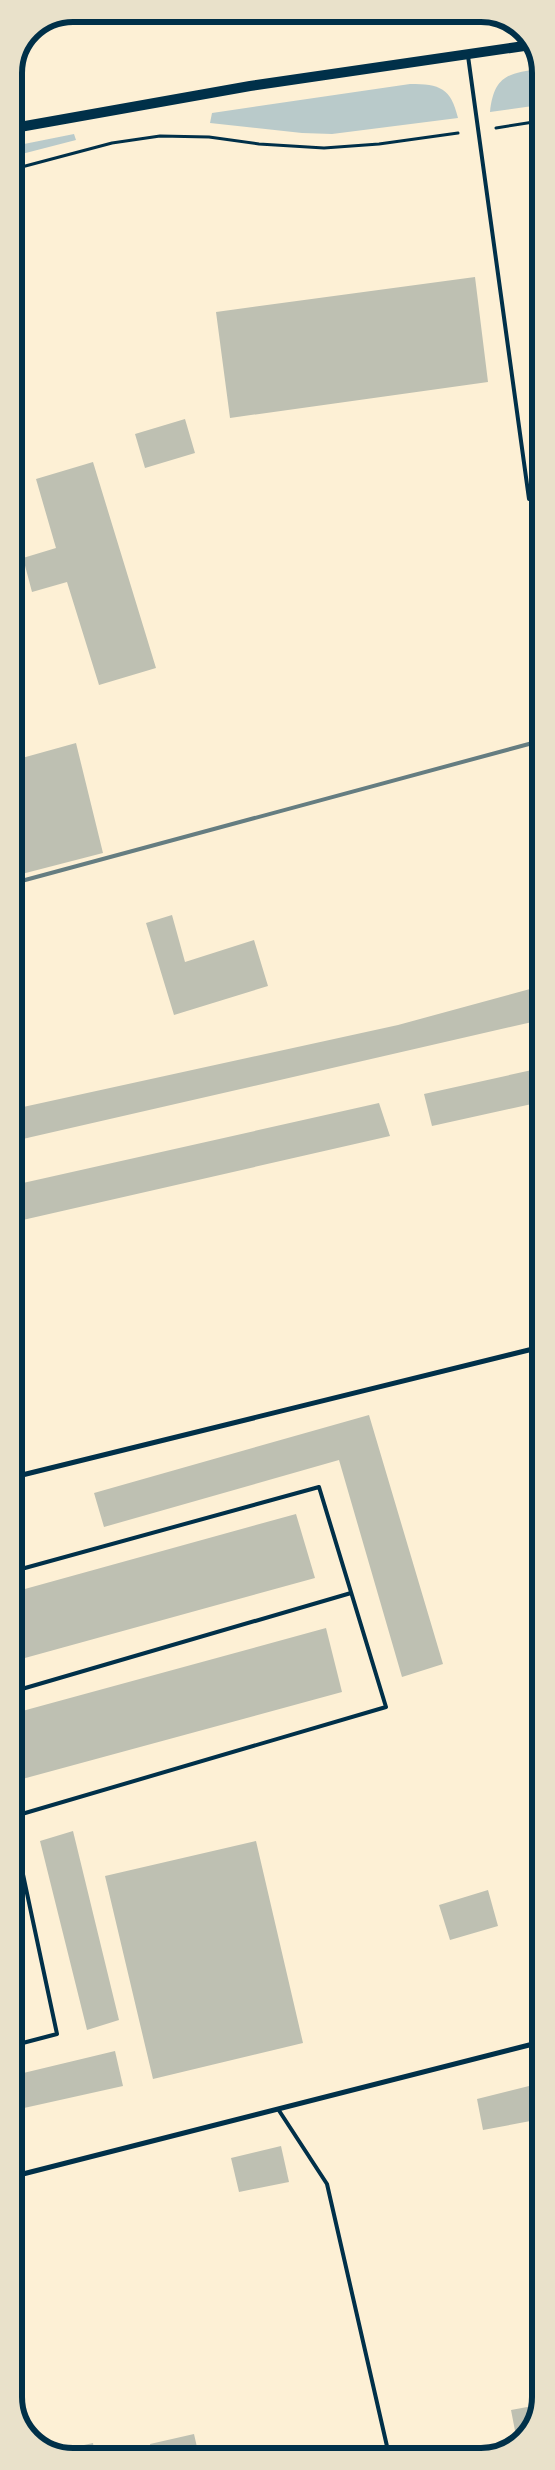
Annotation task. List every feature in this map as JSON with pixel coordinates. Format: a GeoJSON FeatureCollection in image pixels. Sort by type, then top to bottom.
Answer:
{"type":"FeatureCollection","features":[{"type":"Feature","properties":{"kind":"main road"},"geometry":{"type":"LineString","coordinates":[[22,127],[250,86],[524,46]]}},
{"type":"Feature","properties":{"kind":"street"},"geometry":{"type":"LineString","coordinates":[[22,1475],[532,1349]]}},
{"type":"Feature","properties":{"kind":"street"},"geometry":{"type":"LineString","coordinates":[[22,2174],[532,2044]]}},
{"type":"Feature","properties":{"kind":"lane"},"geometry":{"type":"LineString","coordinates":[[467,54],[529,499]]}},
{"type":"Feature","properties":{"kind":"lane"},"geometry":{"type":"LineString","coordinates":[[22,1569],[319,1487],[386,1707],[22,1814]]}},
{"type":"Feature","properties":{"kind":"lane"},"geometry":{"type":"LineString","coordinates":[[22,1689],[351,1593]]}},
{"type":"Feature","properties":{"kind":"lane"},"geometry":{"type":"LineString","coordinates":[[22,1869],[58,2034],[22,2043]]}},
{"type":"Feature","properties":{"kind":"lane"},"geometry":{"type":"LineString","coordinates":[[278,2108],[327,2184],[387,2448]]}},
{"type":"Feature","properties":{"kind":"path"},"geometry":{"type":"LineString","coordinates":[[22,168],[112,143],[160,136],[209,137],[259,144],[324,148],[379,144],[532,122]]}},
{"type":"Feature","properties":{"kind":"shaded area"},"geometry":{"type":"Polygon","coordinates":[[[532,70],[532,106],[490,112],[492,100],[499,84],[504,78],[519,72],[532,70]]]}},
{"type":"Feature","properties":{"kind":"shaded area"},"geometry":{"type":"Polygon","coordinates":[[[410,84],[429,85],[443,90],[452,100],[458,118],[332,134],[302,133],[210,123],[212,113],[410,84]]]}},
{"type":"Feature","properties":{"kind":"shaded area"},"geometry":{"type":"Polygon","coordinates":[[[74,134],[76,140],[22,154],[22,144],[74,134]]]}},
{"type":"Feature","properties":{"kind":"building"},"geometry":{"type":"Polygon","coordinates":[[[475,277],[488,382],[230,418],[216,312],[475,277]]]}},
{"type":"Feature","properties":{"kind":"building"},"geometry":{"type":"Polygon","coordinates":[[[185,419],[195,453],[145,468],[135,434],[185,419]]]}},
{"type":"Feature","properties":{"kind":"building"},"geometry":{"type":"Polygon","coordinates":[[[93,462],[156,668],[99,685],[67,582],[32,592],[23,558],[56,548],[36,479],[93,462]]]}},
{"type":"Feature","properties":{"kind":"building"},"geometry":{"type":"Polygon","coordinates":[[[76,743],[103,853],[22,874],[22,758],[76,743]]]}},
{"type":"Feature","properties":{"kind":"building"},"geometry":{"type":"Polygon","coordinates":[[[172,915],[185,962],[254,940],[268,986],[174,1015],[146,923],[172,915]]]}},
{"type":"Feature","properties":{"kind":"building"},"geometry":{"type":"Polygon","coordinates":[[[532,988],[532,1022],[22,1139],[22,1107],[398,1025],[532,988]]]}},
{"type":"Feature","properties":{"kind":"building"},"geometry":{"type":"Polygon","coordinates":[[[532,1070],[532,1104],[432,1126],[424,1094],[532,1070]]]}},
{"type":"Feature","properties":{"kind":"building"},"geometry":{"type":"Polygon","coordinates":[[[379,1103],[390,1136],[22,1220],[22,1183],[379,1103]]]}},
{"type":"Feature","properties":{"kind":"building"},"geometry":{"type":"Polygon","coordinates":[[[369,1415],[443,1664],[402,1677],[339,1460],[104,1527],[94,1493],[369,1415]]]}},
{"type":"Feature","properties":{"kind":"building"},"geometry":{"type":"Polygon","coordinates":[[[296,1514],[315,1578],[22,1659],[22,1590],[296,1514]]]}},
{"type":"Feature","properties":{"kind":"building"},"geometry":{"type":"Polygon","coordinates":[[[326,1628],[342,1692],[22,1779],[22,1711],[326,1628]]]}},
{"type":"Feature","properties":{"kind":"building"},"geometry":{"type":"Polygon","coordinates":[[[73,1831],[119,2020],[87,2030],[40,1841],[73,1831]]]}},
{"type":"Feature","properties":{"kind":"building"},"geometry":{"type":"Polygon","coordinates":[[[256,1841],[303,2043],[153,2079],[105,1876],[256,1841]]]}},
{"type":"Feature","properties":{"kind":"building"},"geometry":{"type":"Polygon","coordinates":[[[488,1890],[498,1926],[450,1940],[439,1905],[488,1890]]]}},
{"type":"Feature","properties":{"kind":"building"},"geometry":{"type":"Polygon","coordinates":[[[115,2051],[123,2086],[22,2108],[22,2073],[115,2051]]]}},
{"type":"Feature","properties":{"kind":"building"},"geometry":{"type":"Polygon","coordinates":[[[532,2085],[532,2121],[483,2130],[477,2099],[532,2085]]]}},
{"type":"Feature","properties":{"kind":"building"},"geometry":{"type":"Polygon","coordinates":[[[281,2146],[289,2182],[239,2192],[231,2158],[281,2146]]]}},
{"type":"Feature","properties":{"kind":"building"},"geometry":{"type":"Polygon","coordinates":[[[532,2406],[526,2422],[516,2434],[511,2410],[532,2406]]]}},
{"type":"Feature","properties":{"kind":"building"},"geometry":{"type":"Polygon","coordinates":[[[194,2434],[197,2447],[151,2447],[150,2444],[194,2434]]]}},
{"type":"Feature","properties":{"kind":"building"},"geometry":{"type":"Polygon","coordinates":[[[93,2443],[94,2447],[75,2447],[93,2443]]]}},
{"type":"Feature","properties":{"kind":"railway"},"geometry":{"type":"LineString","coordinates":[[22,881],[532,743]]}}]}
